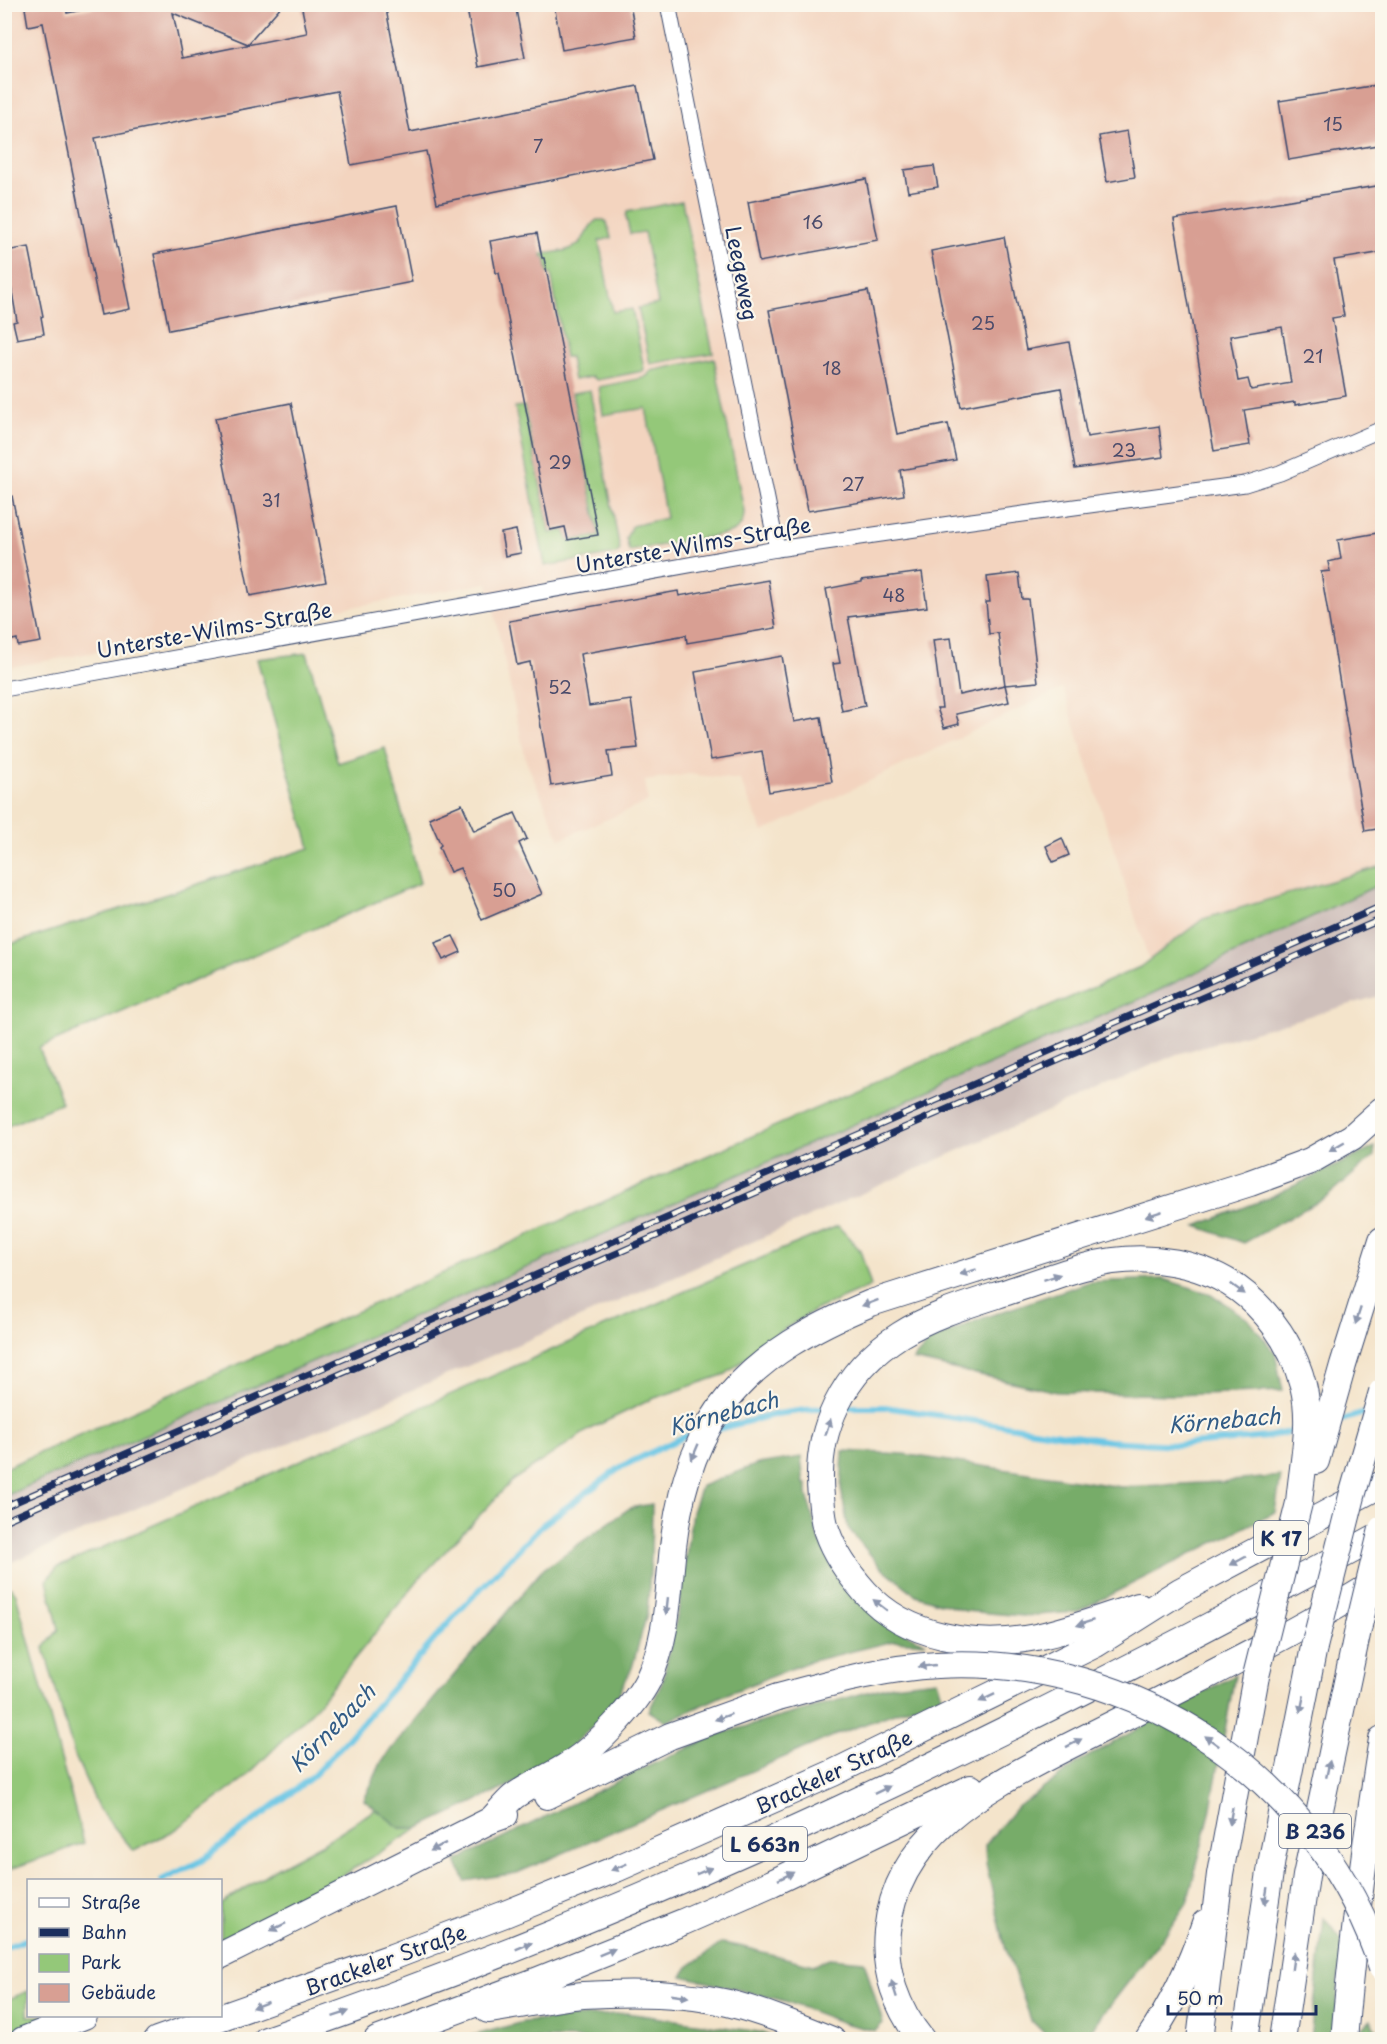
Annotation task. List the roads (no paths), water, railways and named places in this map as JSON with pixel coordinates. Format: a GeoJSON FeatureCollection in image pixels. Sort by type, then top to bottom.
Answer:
{"type":"FeatureCollection","features":[{"type":"Feature","properties":{"kind":"highway"},"geometry":{"type":"LineString","coordinates":[[491,1820],[512,1798],[573,1762],[632,1705],[647,1681],[658,1656],[665,1627],[680,1503],[691,1463],[702,1437],[722,1405],[747,1376],[768,1358],[833,1318],[871,1303],[1250,1183],[1310,1161],[1352,1137],[1383,1110]]}},
{"type":"Feature","properties":{"kind":"highway"},"geometry":{"type":"LineString","coordinates":[[1299,1503],[1313,1470],[1343,1365],[1383,1240]]}},
{"type":"Feature","properties":{"kind":"highway"},"geometry":{"type":"LineString","coordinates":[[1180,1591],[1062,1630],[1002,1641],[962,1640],[930,1633],[898,1619],[868,1596],[848,1573],[835,1553],[825,1530],[819,1484],[820,1452],[837,1402],[863,1365],[901,1335],[937,1317],[978,1301],[1086,1267],[1133,1260],[1187,1264],[1218,1275],[1242,1290],[1280,1332],[1295,1360],[1304,1387],[1308,1421],[1299,1503],[1256,1676],[1220,1874],[1200,2040]]}},
{"type":"Feature","properties":{"kind":"highway","name":"B 236"},"geometry":{"type":"LineString","coordinates":[[1245,2040],[1272,1859],[1314,1647],[1352,1497],[1383,1392]]}},
{"type":"Feature","properties":{"kind":"highway","name":"Brackeler Straße"},"geometry":{"type":"LineString","coordinates":[[157,2040],[393,1958],[616,1869],[833,1773],[1096,1644],[1180,1591],[1383,1484]]}},
{"type":"Feature","properties":{"kind":"highway","name":"B 236"},"geometry":{"type":"LineString","coordinates":[[1282,2040],[1306,1876],[1359,1624],[1383,1529]]}},
{"type":"Feature","properties":{"kind":"highway","name":"Brackeler Straße"},"geometry":{"type":"LineString","coordinates":[[266,2040],[518,1949],[739,1856],[848,1807],[1245,1609],[1383,1534]]}},
{"type":"Feature","properties":{"kind":"highway"},"geometry":{"type":"LineString","coordinates":[[922,2040],[908,2022],[899,2003],[887,1961],[886,1938],[893,1900],[909,1865],[947,1820],[972,1799],[1022,1770],[1207,1676],[1349,1599],[1383,1578]]}},
{"type":"Feature","properties":{"kind":"highway"},"geometry":{"type":"LineString","coordinates":[[1349,1599],[1383,1585]]}},
{"type":"Feature","properties":{"kind":"highway"},"geometry":{"type":"LineString","coordinates":[[222,1955],[491,1820],[518,1810],[670,1736],[778,1697],[871,1673],[937,1665],[969,1665],[1014,1667],[1067,1676],[1109,1689],[1160,1710],[1205,1736],[1243,1764],[1281,1798],[1320,1845],[1336,1869],[1367,1929],[1383,1968]]}},
{"type":"Feature","properties":{"kind":"highway"},"geometry":{"type":"LineString","coordinates":[[1344,2040],[1360,1886],[1383,1739]]}},
{"type":"Feature","properties":{"kind":"highway"},"geometry":{"type":"LineString","coordinates":[[377,2040],[536,1981],[683,1922],[772,1883],[967,1789],[1022,1770]]}},
{"type":"Feature","properties":{"kind":"highway"},"geometry":{"type":"LineString","coordinates":[[1148,2040],[1172,2005],[1198,1944],[1220,1874]]}},
{"type":"Feature","properties":{"kind":"highway"},"geometry":{"type":"LineString","coordinates":[[435,2018],[580,1996],[626,1993],[672,1994],[727,2003],[779,2018],[832,2040]]}},
{"type":"Feature","properties":{"kind":"highway"},"geometry":{"type":"LineString","coordinates":[[23,2040],[81,2017]]}},
{"type":"Feature","properties":{"kind":"street","name":"Leegeweg"},"geometry":{"type":"LineString","coordinates":[[668,4],[777,549]]}},
{"type":"Feature","properties":{"kind":"street","name":"Unterste-Wilms-Straße"},"geometry":{"type":"LineString","coordinates":[[4,688],[777,549],[1245,484],[1280,473],[1383,429]]}},
{"type":"Feature","properties":{"kind":"waterway","name":"Körnebach"},"geometry":{"type":"LineString","coordinates":[[718,1429],[777,1414],[828,1407]]}},
{"type":"Feature","properties":{"kind":"waterway","name":"Körnebach"},"geometry":{"type":"LineString","coordinates":[[842,1407],[885,1407],[1109,1441],[1177,1445],[1267,1437],[1302,1429]]}},
{"type":"Feature","properties":{"kind":"waterway","name":"Körnebach"},"geometry":{"type":"LineString","coordinates":[[1335,1422],[1368,1412]]}},
{"type":"Feature","properties":{"kind":"waterway","name":"Körnebach"},"geometry":{"type":"LineString","coordinates":[[164,1879],[201,1861],[313,1776],[460,1610],[541,1526],[621,1467],[683,1437],[696,1434]]}},
{"type":"Feature","properties":{"kind":"waterway","name":"Körnebach"},"geometry":{"type":"LineString","coordinates":[[4,1948],[27,1939]]}},
{"type":"Feature","properties":{"kind":"railway"},"geometry":{"type":"LineString","coordinates":[[4,1507],[1382,906]]}},
{"type":"Feature","properties":{"kind":"railway"},"geometry":{"type":"LineString","coordinates":[[4,1521],[1382,919]]}}]}
